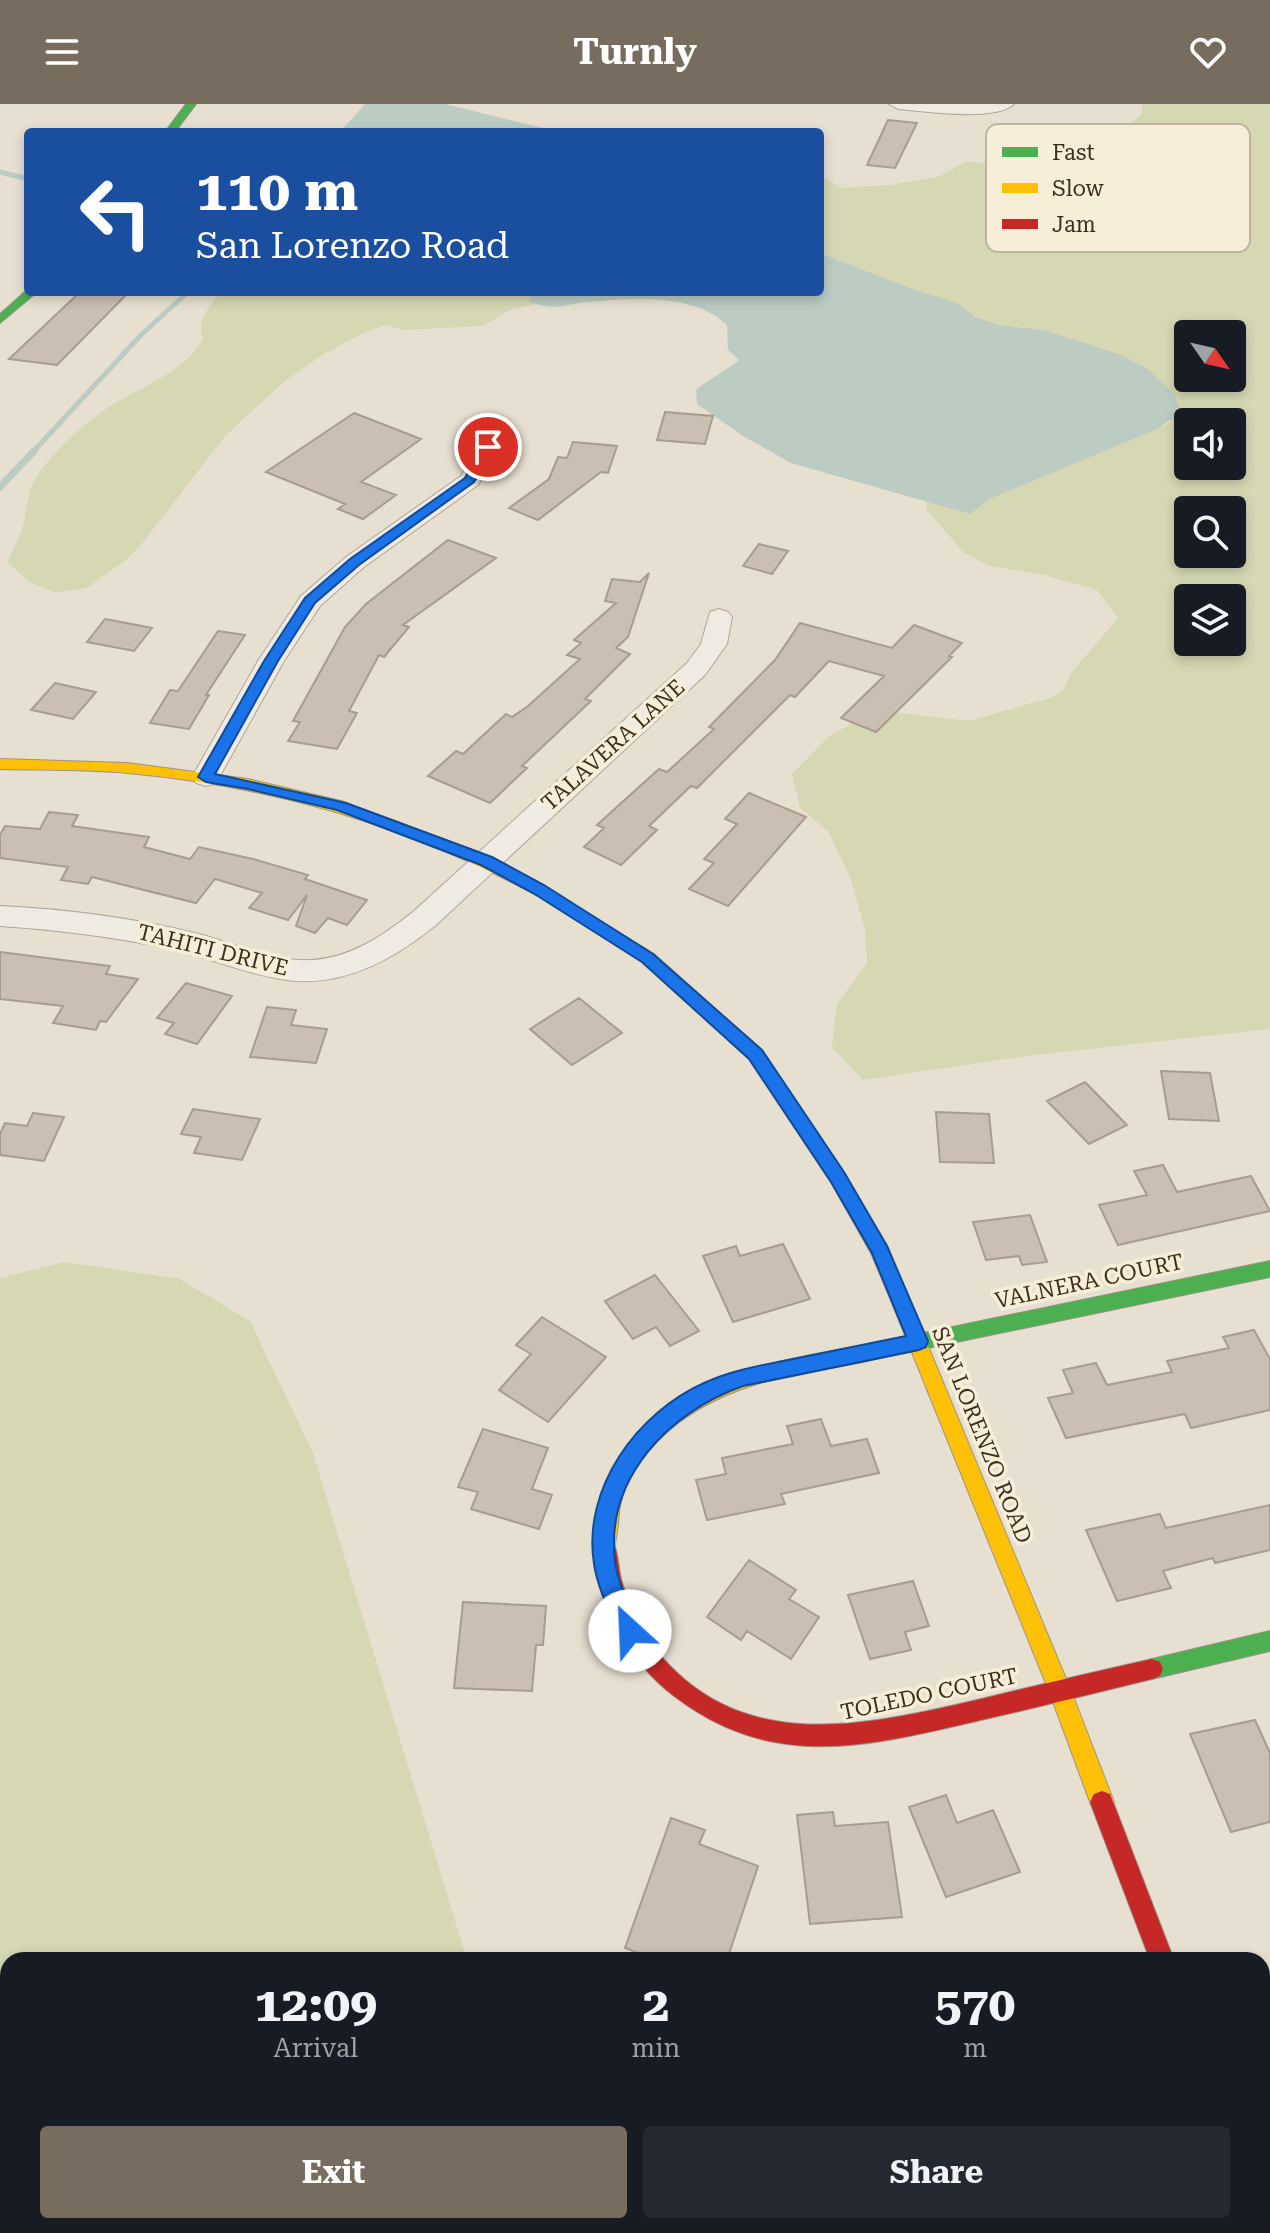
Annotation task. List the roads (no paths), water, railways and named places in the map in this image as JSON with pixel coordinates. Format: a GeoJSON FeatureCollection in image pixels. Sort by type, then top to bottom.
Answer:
{"type":"FeatureCollection","features":[{"type":"Feature","properties":{"kind":"street"},"geometry":{"type":"LineString","coordinates":[[173,128],[191,104]]}},
{"type":"Feature","properties":{"kind":"street"},"geometry":{"type":"LineString","coordinates":[[898,104],[962,109],[1005,104]]}},
{"type":"Feature","properties":{"kind":"street"},"geometry":{"type":"LineString","coordinates":[[0,320],[27,296]]}},
{"type":"Feature","properties":{"kind":"street"},"geometry":{"type":"LineString","coordinates":[[206,777],[271,661],[310,601],[355,562],[470,480],[488,447]]}},
{"type":"Feature","properties":{"kind":"street","name":"TALAVERA LANE"},"geometry":{"type":"LineString","coordinates":[[486,861],[696,669],[714,644],[719,617]]}},
{"type":"Feature","properties":{"kind":"street","name":"SAN LORENZO ROAD"},"geometry":{"type":"LineString","coordinates":[[0,764],[101,766],[248,784],[341,806],[486,861],[550,895],[648,958],[755,1054],[837,1177],[880,1251],[1060,1691],[1159,1952]]}},
{"type":"Feature","properties":{"kind":"street","name":"TAHITI DRIVE"},"geometry":{"type":"LineString","coordinates":[[0,916],[125,929],[285,968],[320,970],[366,958],[395,943],[486,861]]}},
{"type":"Feature","properties":{"kind":"street","name":"VALNERA COURT"},"geometry":{"type":"LineString","coordinates":[[919,1341],[1270,1269]]}},
{"type":"Feature","properties":{"kind":"street","name":"TOLEDO COURT"},"geometry":{"type":"LineString","coordinates":[[919,1341],[743,1378],[710,1389],[667,1417],[627,1460],[607,1510],[603,1539],[605,1564],[619,1608],[644,1651],[661,1672],[691,1697],[737,1723],[790,1737],[841,1738],[887,1732],[1060,1691]]}},
{"type":"Feature","properties":{"kind":"street"},"geometry":{"type":"LineString","coordinates":[[1060,1691],[1270,1641]]}},
{"type":"Feature","properties":{"kind":"waterway"},"geometry":{"type":"LineString","coordinates":[[0,172],[24,178]]}},
{"type":"Feature","properties":{"kind":"waterway"},"geometry":{"type":"LineString","coordinates":[[32,453],[141,335],[184,296]]}},
{"type":"Feature","properties":{"kind":"waterway"},"geometry":{"type":"LineString","coordinates":[[0,487],[34,451]]}}]}
